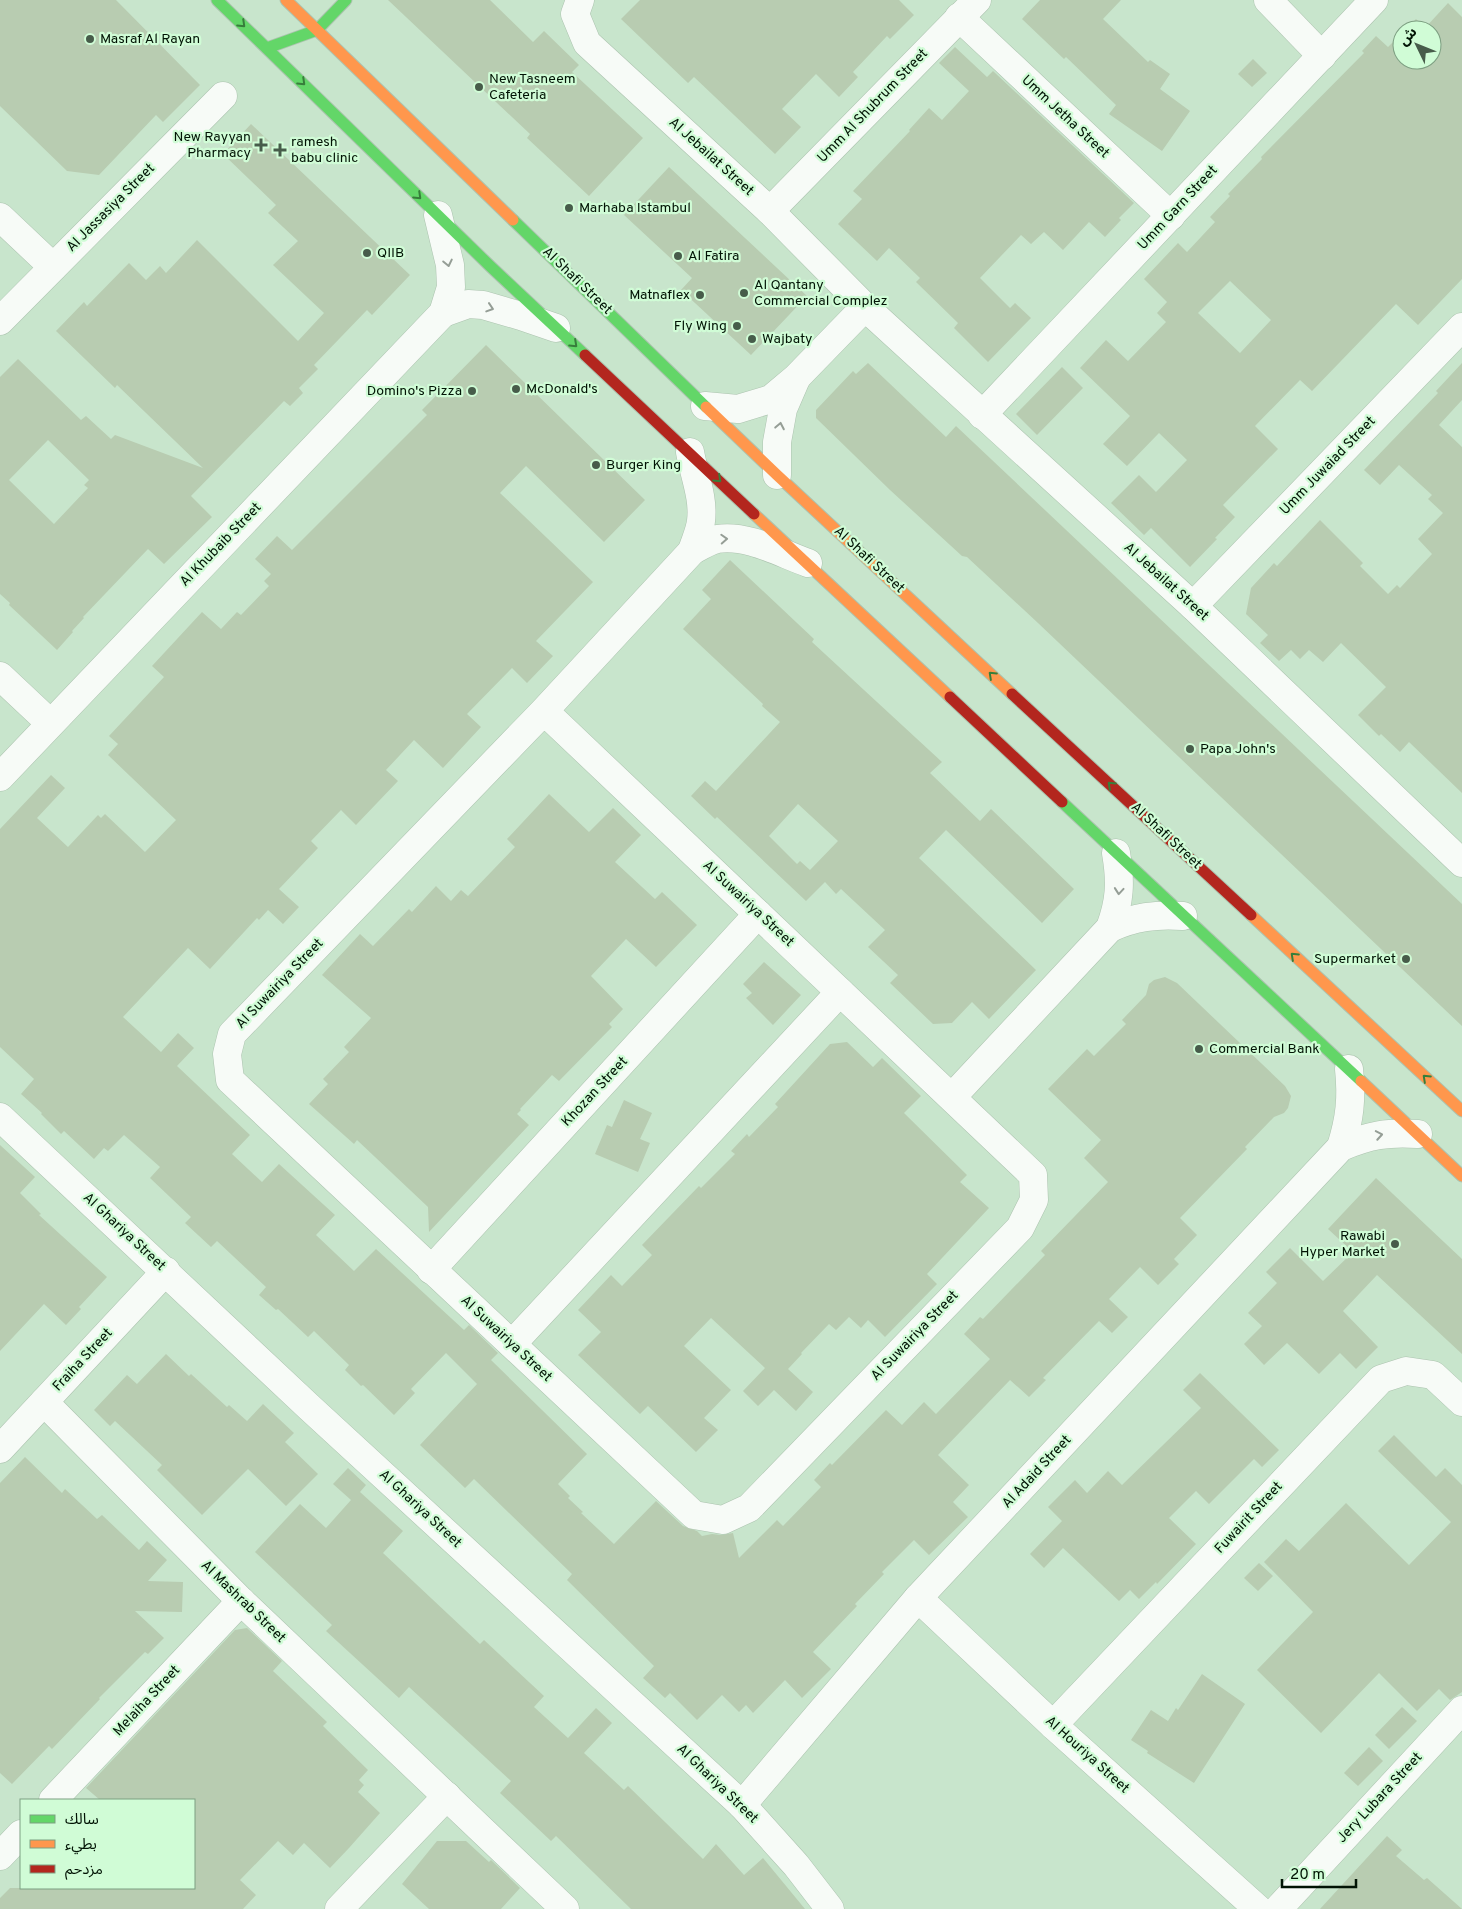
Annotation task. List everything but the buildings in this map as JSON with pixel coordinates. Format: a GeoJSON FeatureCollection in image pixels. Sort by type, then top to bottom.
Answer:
{"type":"FeatureCollection","features":[{"type":"Feature","properties":{"kind":"main road"},"geometry":{"type":"LineString","coordinates":[[217,0],[556,328],[1462,1176]]}},
{"type":"Feature","properties":{"kind":"main road"},"geometry":{"type":"LineString","coordinates":[[267,48],[317,30],[346,0]]}},
{"type":"Feature","properties":{"kind":"main road","name":"Al Shafi Street"},"geometry":{"type":"LineString","coordinates":[[291,5],[777,475],[1462,1111]]}},
{"type":"Feature","properties":{"kind":"main road"},"geometry":{"type":"LineString","coordinates":[[267,48],[277,31]]}},
{"type":"Feature","properties":{"kind":"street","name":"Al Jebailat Street"},"geometry":{"type":"LineString","coordinates":[[580,0],[575,14],[586,43],[770,211],[865,307],[1193,606],[1462,863]]}},
{"type":"Feature","properties":{"kind":"street"},"geometry":{"type":"LineString","coordinates":[[1268,0],[1322,56]]}},
{"type":"Feature","properties":{"kind":"street","name":"Umm Garn Street"},"geometry":{"type":"LineString","coordinates":[[982,415],[1374,0]]}},
{"type":"Feature","properties":{"kind":"street","name":"Umm Al Shubrum Street"},"geometry":{"type":"LineString","coordinates":[[770,211],[968,9]]}},
{"type":"Feature","properties":{"kind":"street","name":"Umm Jetha Street"},"geometry":{"type":"LineString","coordinates":[[968,9],[1171,216]]}},
{"type":"Feature","properties":{"kind":"street","name":"Al Jassasiya Street"},"geometry":{"type":"LineString","coordinates":[[0,321],[223,96]]}},
{"type":"Feature","properties":{"kind":"street"},"geometry":{"type":"LineString","coordinates":[[438,215],[450,265],[451,280],[451,287],[443,313]]}},
{"type":"Feature","properties":{"kind":"street"},"geometry":{"type":"LineString","coordinates":[[0,217],[53,267]]}},
{"type":"Feature","properties":{"kind":"street"},"geometry":{"type":"LineString","coordinates":[[443,313],[468,304],[483,305],[556,328]]}},
{"type":"Feature","properties":{"kind":"street"},"geometry":{"type":"LineString","coordinates":[[705,406],[738,409],[770,399],[796,378],[865,307]]}},
{"type":"Feature","properties":{"kind":"street","name":"Al Khubaib Street"},"geometry":{"type":"LineString","coordinates":[[0,777],[443,313]]}},
{"type":"Feature","properties":{"kind":"street","name":"Umm Juwaiad Street"},"geometry":{"type":"LineString","coordinates":[[1193,606],[1462,327]]}},
{"type":"Feature","properties":{"kind":"street"},"geometry":{"type":"LineString","coordinates":[[777,475],[777,442],[783,409],[796,378]]}},
{"type":"Feature","properties":{"kind":"street","name":"Al Suwairiya Street"},"geometry":{"type":"LineString","coordinates":[[690,452],[694,477],[701,499],[701,522],[692,551]]}},
{"type":"Feature","properties":{"kind":"street","name":"Al Suwairiya Street"},"geometry":{"type":"LineString","coordinates":[[544,711],[1033,1175],[1034,1200],[1020,1228],[749,1508],[723,1520],[694,1515],[431,1270],[230,1080],[227,1054],[232,1034],[544,711],[692,551],[715,539],[734,539],[748,541],[808,563]]}},
{"type":"Feature","properties":{"kind":"street"},"geometry":{"type":"LineString","coordinates":[[0,676],[50,723]]}},
{"type":"Feature","properties":{"kind":"street"},"geometry":{"type":"LineString","coordinates":[[952,1097],[1110,928],[1118,908],[1120,878],[1116,853]]}},
{"type":"Feature","properties":{"kind":"street","name":"Khozan Street"},"geometry":{"type":"LineString","coordinates":[[431,1270],[758,914]]}},
{"type":"Feature","properties":{"kind":"street"},"geometry":{"type":"LineString","coordinates":[[1110,928],[1129,919],[1160,914],[1183,916]]}},
{"type":"Feature","properties":{"kind":"street"},"geometry":{"type":"LineString","coordinates":[[512,1344],[840,992]]}},
{"type":"Feature","properties":{"kind":"street","name":"Al Adaid Street"},"geometry":{"type":"LineString","coordinates":[[1341,1147],[1348,1122],[1351,1095],[1349,1069]]}},
{"type":"Feature","properties":{"kind":"street","name":"Al Ghariya Street"},"geometry":{"type":"LineString","coordinates":[[0,1117],[309,1407],[742,1805],[796,1865],[830,1909]]}},
{"type":"Feature","properties":{"kind":"street","name":"Al Adaid Street"},"geometry":{"type":"LineString","coordinates":[[742,1805],[918,1598],[1341,1147],[1366,1137],[1392,1132],[1418,1134]]}},
{"type":"Feature","properties":{"kind":"street","name":"Fraiha Street"},"geometry":{"type":"LineString","coordinates":[[0,1448],[166,1271]]}},
{"type":"Feature","properties":{"kind":"street","name":"Fuwairit Street"},"geometry":{"type":"LineString","coordinates":[[1053,1725],[1381,1379],[1406,1371],[1433,1375],[1462,1402]]}},
{"type":"Feature","properties":{"kind":"street","name":"Al Mashrab Street"},"geometry":{"type":"LineString","coordinates":[[44,1402],[241,1601],[565,1909]]}},
{"type":"Feature","properties":{"kind":"street","name":"Al Houriya Street"},"geometry":{"type":"LineString","coordinates":[[918,1598],[1053,1725],[1258,1909]]}},
{"type":"Feature","properties":{"kind":"street","name":"Melaiha Street"},"geometry":{"type":"LineString","coordinates":[[54,1799],[241,1601]]}},
{"type":"Feature","properties":{"kind":"street","name":"Jery Lubara Street"},"geometry":{"type":"LineString","coordinates":[[1278,1909],[1462,1710]]}},
{"type":"Feature","properties":{"kind":"street"},"geometry":{"type":"LineString","coordinates":[[339,1909],[448,1796]]}},
{"type":"Feature","properties":{"kind":"street"},"geometry":{"type":"LineString","coordinates":[[0,1856],[20,1835]]}},
{"type":"Feature","properties":{"kind":"traffic: fast"},"geometry":{"type":"LineString","coordinates":[[217,0],[490,266],[585,355]]}},
{"type":"Feature","properties":{"kind":"traffic: fast"},"geometry":{"type":"LineString","coordinates":[[267,48],[317,30],[346,0]]}},
{"type":"Feature","properties":{"kind":"traffic: fast"},"geometry":{"type":"LineString","coordinates":[[513,220],[706,407]]}},
{"type":"Feature","properties":{"kind":"traffic: fast"},"geometry":{"type":"LineString","coordinates":[[1062,802],[1361,1081]]}},
{"type":"Feature","properties":{"kind":"traffic: slow"},"geometry":{"type":"LineString","coordinates":[[286,0],[513,220]]}},
{"type":"Feature","properties":{"kind":"traffic: slow"},"geometry":{"type":"LineString","coordinates":[[706,407],[1012,694]]}},
{"type":"Feature","properties":{"kind":"traffic: slow"},"geometry":{"type":"LineString","coordinates":[[754,514],[950,697]]}},
{"type":"Feature","properties":{"kind":"traffic: slow"},"geometry":{"type":"LineString","coordinates":[[1251,915],[1462,1111]]}},
{"type":"Feature","properties":{"kind":"traffic: slow"},"geometry":{"type":"LineString","coordinates":[[1361,1081],[1462,1176]]}},
{"type":"Feature","properties":{"kind":"traffic: jam"},"geometry":{"type":"LineString","coordinates":[[585,355],[754,514]]}},
{"type":"Feature","properties":{"kind":"traffic: jam"},"geometry":{"type":"LineString","coordinates":[[1012,694],[1251,915]]}},
{"type":"Feature","properties":{"kind":"traffic: jam"},"geometry":{"type":"LineString","coordinates":[[950,697],[1062,802]]}},
{"type":"Feature","properties":{"kind":"place","name":"Masraf Al Rayan"},"geometry":{"type":"Point","coordinates":[90,39]}},
{"type":"Feature","properties":{"kind":"place","name":"New Tasneem Cafeteria"},"geometry":{"type":"Point","coordinates":[479,87]}},
{"type":"Feature","properties":{"kind":"place","name":"New Rayyan Pharmacy"},"geometry":{"type":"Point","coordinates":[261,145]}},
{"type":"Feature","properties":{"kind":"place","name":"ramesh babu clinic"},"geometry":{"type":"Point","coordinates":[280,150]}},
{"type":"Feature","properties":{"kind":"place","name":"Marhaba Istambul"},"geometry":{"type":"Point","coordinates":[569,208]}},
{"type":"Feature","properties":{"kind":"place","name":"QIIB"},"geometry":{"type":"Point","coordinates":[367,253]}},
{"type":"Feature","properties":{"kind":"place","name":"Al Fatira"},"geometry":{"type":"Point","coordinates":[678,256]}},
{"type":"Feature","properties":{"kind":"place","name":"Al Qantany Commercial Complez"},"geometry":{"type":"Point","coordinates":[744,293]}},
{"type":"Feature","properties":{"kind":"place","name":"Matnaflex"},"geometry":{"type":"Point","coordinates":[700,295]}},
{"type":"Feature","properties":{"kind":"place","name":"Fly Wing"},"geometry":{"type":"Point","coordinates":[737,326]}},
{"type":"Feature","properties":{"kind":"place","name":"Wajbaty"},"geometry":{"type":"Point","coordinates":[752,339]}},
{"type":"Feature","properties":{"kind":"place","name":"McDonald's"},"geometry":{"type":"Point","coordinates":[516,389]}},
{"type":"Feature","properties":{"kind":"place","name":"Domino's Pizza"},"geometry":{"type":"Point","coordinates":[472,391]}},
{"type":"Feature","properties":{"kind":"place","name":"Burger King"},"geometry":{"type":"Point","coordinates":[596,465]}},
{"type":"Feature","properties":{"kind":"place","name":"Papa John's"},"geometry":{"type":"Point","coordinates":[1190,749]}},
{"type":"Feature","properties":{"kind":"place","name":"Supermarket"},"geometry":{"type":"Point","coordinates":[1406,959]}},
{"type":"Feature","properties":{"kind":"place","name":"Commercial Bank"},"geometry":{"type":"Point","coordinates":[1199,1049]}},
{"type":"Feature","properties":{"kind":"place","name":"Rawabi Hyper Market"},"geometry":{"type":"Point","coordinates":[1395,1244]}}]}
